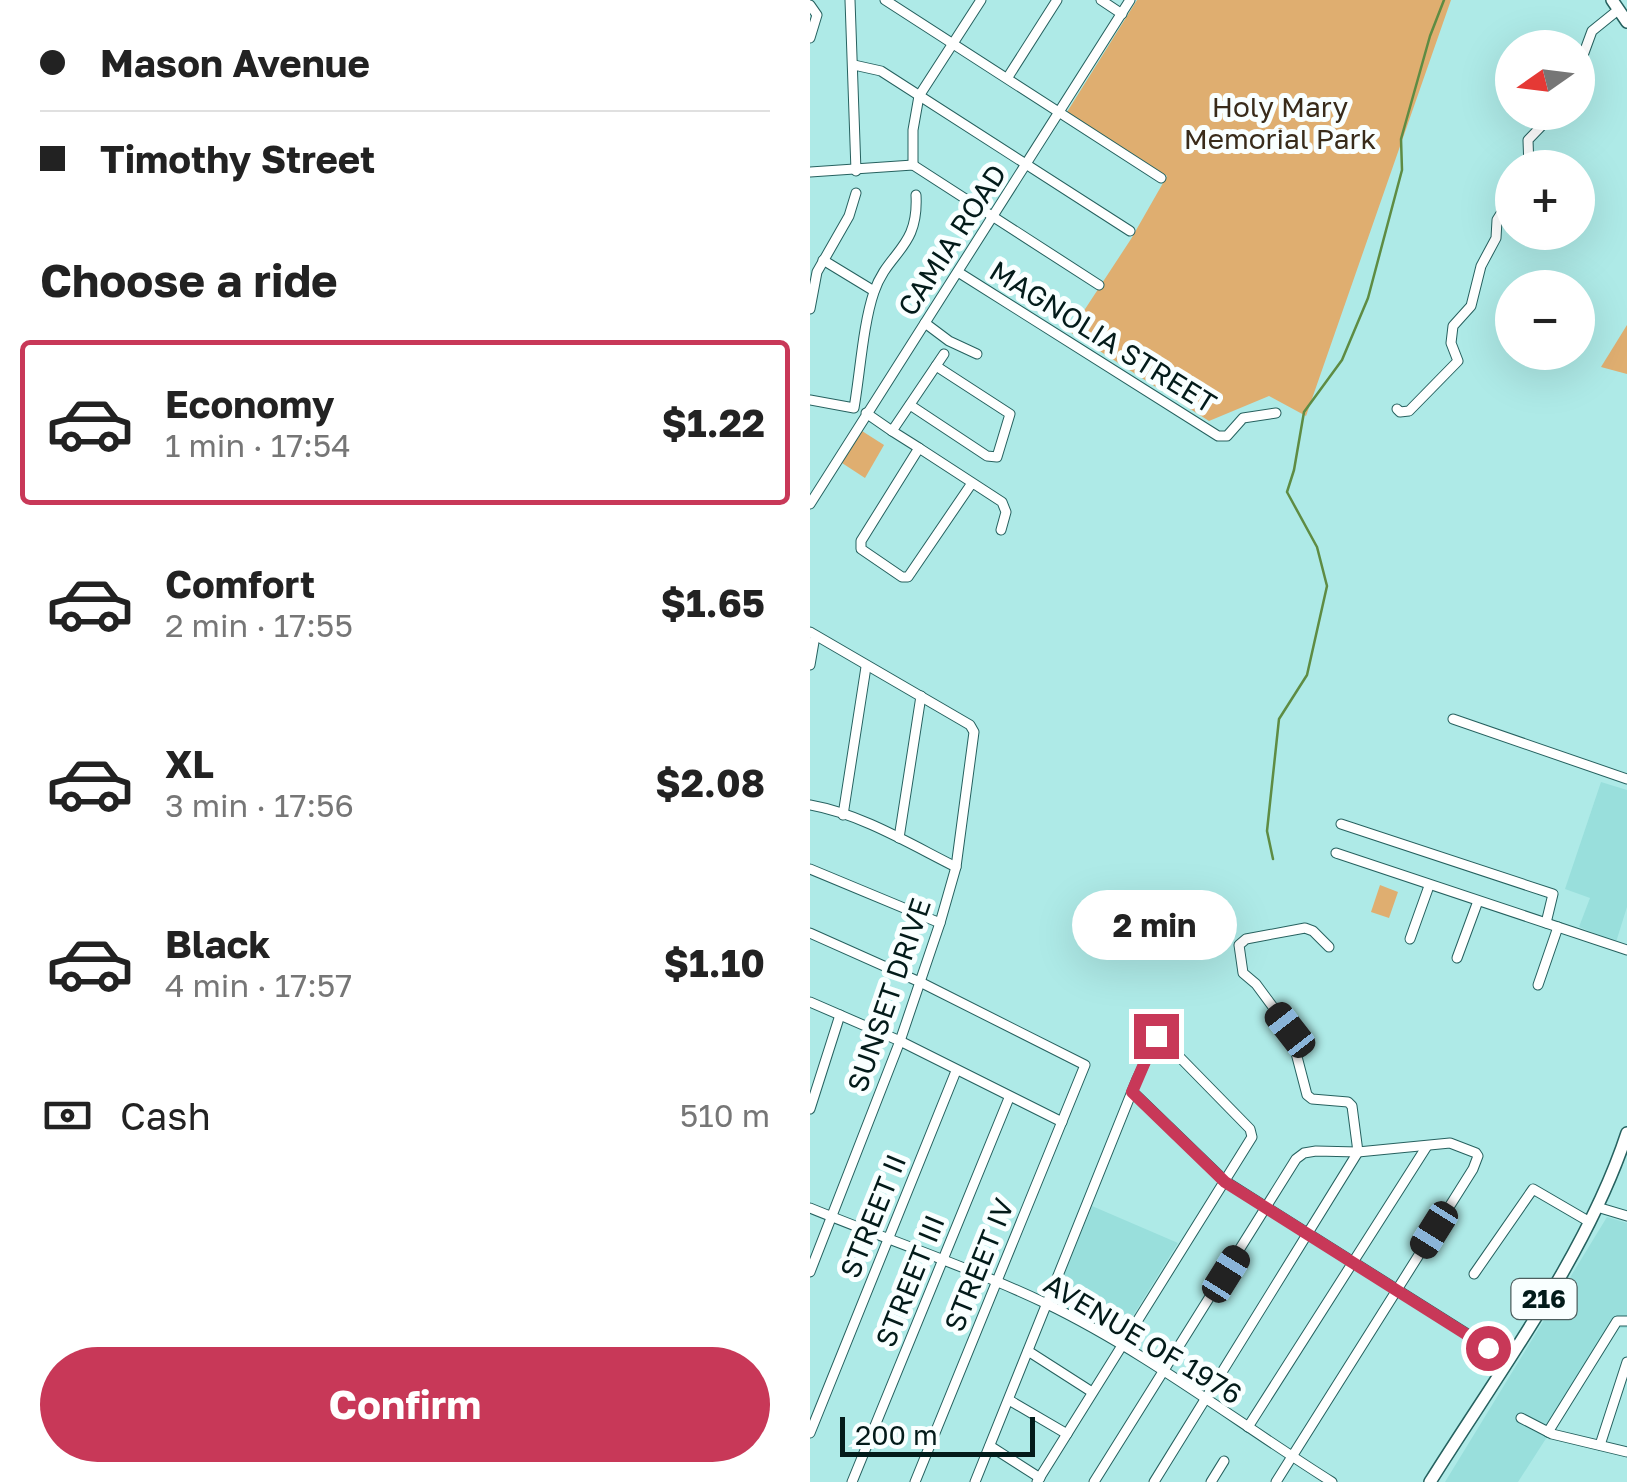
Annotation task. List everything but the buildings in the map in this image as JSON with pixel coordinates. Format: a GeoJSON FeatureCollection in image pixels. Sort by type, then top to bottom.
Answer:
{"type":"FeatureCollection","features":[{"type":"Feature","properties":{"kind":"main road"},"geometry":{"type":"LineString","coordinates":[[1615,5],[1627,22]]}},
{"type":"Feature","properties":{"kind":"main road","name":"216"},"geometry":{"type":"LineString","coordinates":[[1430,1482],[1508,1360],[1597,1207],[1627,1133]]}},
{"type":"Feature","properties":{"kind":"street"},"geometry":{"type":"LineString","coordinates":[[850,0],[856,171]]}},
{"type":"Feature","properties":{"kind":"street"},"geometry":{"type":"LineString","coordinates":[[885,0],[1161,178]]}},
{"type":"Feature","properties":{"kind":"street"},"geometry":{"type":"LineString","coordinates":[[903,11],[910,0]]}},
{"type":"Feature","properties":{"kind":"street"},"geometry":{"type":"LineString","coordinates":[[913,165],[913,130],[919,96],[981,0]]}},
{"type":"Feature","properties":{"kind":"street"},"geometry":{"type":"LineString","coordinates":[[1008,77],[1057,0]]}},
{"type":"Feature","properties":{"kind":"street"},"geometry":{"type":"LineString","coordinates":[[1101,0],[1122,14]]}},
{"type":"Feature","properties":{"kind":"street","name":"CAMIA ROAD"},"geometry":{"type":"LineString","coordinates":[[810,504],[1130,0]]}},
{"type":"Feature","properties":{"kind":"street"},"geometry":{"type":"LineString","coordinates":[[1593,30],[1615,5]]}},
{"type":"Feature","properties":{"kind":"street"},"geometry":{"type":"LineString","coordinates":[[810,38],[816,22],[813,7]]}},
{"type":"Feature","properties":{"kind":"street"},"geometry":{"type":"LineString","coordinates":[[854,66],[882,71],[1130,231]]}},
{"type":"Feature","properties":{"kind":"street"},"geometry":{"type":"LineString","coordinates":[[810,172],[913,165],[1099,285]]}},
{"type":"Feature","properties":{"kind":"street"},"geometry":{"type":"LineString","coordinates":[[810,308],[817,272],[849,216],[856,193]]}},
{"type":"Feature","properties":{"kind":"street"},"geometry":{"type":"LineString","coordinates":[[854,408],[874,290],[912,235],[916,195]]}},
{"type":"Feature","properties":{"kind":"street"},"geometry":{"type":"LineString","coordinates":[[1397,409],[1410,411],[1458,361],[1450,343],[1453,326],[1471,306],[1481,266],[1495,240]]}},
{"type":"Feature","properties":{"kind":"street"},"geometry":{"type":"LineString","coordinates":[[823,260],[874,290]]}},
{"type":"Feature","properties":{"kind":"street","name":"MAGNOLIA STREET"},"geometry":{"type":"LineString","coordinates":[[958,272],[1218,436],[1228,436],[1249,416],[1276,413]]}},
{"type":"Feature","properties":{"kind":"street"},"geometry":{"type":"LineString","coordinates":[[925,323],[977,354]]}},
{"type":"Feature","properties":{"kind":"street"},"geometry":{"type":"LineString","coordinates":[[892,431],[944,354]]}},
{"type":"Feature","properties":{"kind":"street"},"geometry":{"type":"LineString","coordinates":[[910,405],[987,456],[996,456],[1010,414],[936,366]]}},
{"type":"Feature","properties":{"kind":"street"},"geometry":{"type":"LineString","coordinates":[[810,400],[867,414],[972,483],[1005,506],[1001,530]]}},
{"type":"Feature","properties":{"kind":"street"},"geometry":{"type":"LineString","coordinates":[[919,448],[860,544],[864,552],[902,577],[911,575],[972,483]]}},
{"type":"Feature","properties":{"kind":"street"},"geometry":{"type":"LineString","coordinates":[[810,665],[812,634],[921,696],[899,838]]}},
{"type":"Feature","properties":{"kind":"street"},"geometry":{"type":"LineString","coordinates":[[843,815],[866,667]]}},
{"type":"Feature","properties":{"kind":"street","name":"SUNSET DRIVE"},"geometry":{"type":"LineString","coordinates":[[810,1272],[922,983],[956,867],[974,732],[970,725],[921,696]]}},
{"type":"Feature","properties":{"kind":"street"},"geometry":{"type":"LineString","coordinates":[[1453,720],[1627,780]]}},
{"type":"Feature","properties":{"kind":"street"},"geometry":{"type":"LineString","coordinates":[[810,805],[899,838],[956,867]]}},
{"type":"Feature","properties":{"kind":"street"},"geometry":{"type":"LineString","coordinates":[[1341,824],[1553,894],[1546,923]]}},
{"type":"Feature","properties":{"kind":"street"},"geometry":{"type":"LineString","coordinates":[[1336,854],[1627,950]]}},
{"type":"Feature","properties":{"kind":"street"},"geometry":{"type":"LineString","coordinates":[[810,869],[940,923]]}},
{"type":"Feature","properties":{"kind":"street"},"geometry":{"type":"LineString","coordinates":[[1410,940],[1430,886]]}},
{"type":"Feature","properties":{"kind":"street"},"geometry":{"type":"LineString","coordinates":[[1457,958],[1478,901]]}},
{"type":"Feature","properties":{"kind":"street"},"geometry":{"type":"LineString","coordinates":[[1538,984],[1558,927]]}},
{"type":"Feature","properties":{"kind":"street"},"geometry":{"type":"LineString","coordinates":[[1154,1482],[1358,1152],[1352,1106],[1307,1095],[1290,1030],[1240,966],[1240,945],[1246,939],[1305,928],[1328,947]]}},
{"type":"Feature","properties":{"kind":"street"},"geometry":{"type":"LineString","coordinates":[[810,933],[922,983]]}},
{"type":"Feature","properties":{"kind":"street","name":"STREET IV"},"geometry":{"type":"LineString","coordinates":[[915,1482],[1084,1065],[922,983]]}},
{"type":"Feature","properties":{"kind":"street"},"geometry":{"type":"LineString","coordinates":[[810,1002],[1062,1122]]}},
{"type":"Feature","properties":{"kind":"street"},"geometry":{"type":"LineString","coordinates":[[810,1109],[840,1016]]}},
{"type":"Feature","properties":{"kind":"street"},"geometry":{"type":"LineString","coordinates":[[975,1482],[1158,1035],[1250,1129],[1252,1137],[1038,1480],[990,1446]]}},
{"type":"Feature","properties":{"kind":"street","name":"STREET II"},"geometry":{"type":"LineString","coordinates":[[810,1433],[956,1071]]}},
{"type":"Feature","properties":{"kind":"street"},"geometry":{"type":"LineString","coordinates":[[1132,1092],[1225,1182],[1508,1360]]}},
{"type":"Feature","properties":{"kind":"street","name":"STREET III"},"geometry":{"type":"LineString","coordinates":[[852,1482],[1009,1098]]}},
{"type":"Feature","properties":{"kind":"street"},"geometry":{"type":"LineString","coordinates":[[1094,1482],[1296,1159],[1304,1153],[1450,1143],[1476,1153],[1472,1169],[1276,1482]]}},
{"type":"Feature","properties":{"kind":"street"},"geometry":{"type":"LineString","coordinates":[[1248,1427],[1427,1146]]}},
{"type":"Feature","properties":{"kind":"street"},"geometry":{"type":"LineString","coordinates":[[1474,1274],[1533,1189],[1588,1222]]}},
{"type":"Feature","properties":{"kind":"street"},"geometry":{"type":"LineString","coordinates":[[1597,1207],[1627,1216]]}},
{"type":"Feature","properties":{"kind":"street","name":"AVENUE OF 1976"},"geometry":{"type":"LineString","coordinates":[[810,1208],[1046,1304],[1120,1345],[1332,1482]]}},
{"type":"Feature","properties":{"kind":"street"},"geometry":{"type":"LineString","coordinates":[[1548,1432],[1618,1321],[1627,1322]]}},
{"type":"Feature","properties":{"kind":"street"},"geometry":{"type":"LineString","coordinates":[[1028,1350],[1092,1392]]}},
{"type":"Feature","properties":{"kind":"street"},"geometry":{"type":"LineString","coordinates":[[1600,1446],[1627,1362]]}},
{"type":"Feature","properties":{"kind":"street"},"geometry":{"type":"LineString","coordinates":[[1010,1400],[1067,1434]]}},
{"type":"Feature","properties":{"kind":"street"},"geometry":{"type":"LineString","coordinates":[[1521,1418],[1548,1432],[1627,1452]]}},
{"type":"Feature","properties":{"kind":"street"},"geometry":{"type":"LineString","coordinates":[[1211,1482],[1224,1460]]}},
{"type":"Feature","properties":{"kind":"shaded area"},"geometry":{"type":"Polygon","coordinates":[[[1601,782],[1627,790],[1627,907],[1616,942],[1579,927],[1590,898],[1565,889],[1601,782]]]}},
{"type":"Feature","properties":{"kind":"shaded area"},"geometry":{"type":"Polygon","coordinates":[[[1092,1206],[1178,1243],[1118,1340],[1053,1301],[1092,1206]]]}},
{"type":"Feature","properties":{"kind":"shaded area"},"geometry":{"type":"Polygon","coordinates":[[[1607,1217],[1627,1223],[1627,1328],[1617,1328],[1518,1482],[1445,1482],[1607,1217]]]}},
{"type":"Feature","properties":{"kind":"green space","name":"Holy Mary Memorial Park"},"geometry":{"type":"Polygon","coordinates":[[[1137,0],[1451,0],[1306,416],[1269,396],[1209,421],[1070,332],[1167,176],[1067,112],[1137,0]]]}},
{"type":"Feature","properties":{"kind":"green space"},"geometry":{"type":"Polygon","coordinates":[[[1627,325],[1627,374],[1601,367],[1627,325]]]}},
{"type":"Feature","properties":{"kind":"green space"},"geometry":{"type":"Polygon","coordinates":[[[862,431],[884,445],[865,478],[842,463],[862,431]]]}},
{"type":"Feature","properties":{"kind":"green space"},"geometry":{"type":"Polygon","coordinates":[[[1380,885],[1398,892],[1389,918],[1371,912],[1380,885]]]}},
{"type":"Feature","properties":{"kind":"waterway"},"geometry":{"type":"LineString","coordinates":[[1273,859],[1267,831],[1279,719],[1307,675],[1327,586],[1317,547],[1287,492],[1304,412],[1342,360],[1368,298],[1402,170],[1401,139],[1444,0]]}},
{"type":"Feature","properties":{"kind":"route"},"geometry":{"type":"LineString","coordinates":[[1156,1036],[1132,1092],[1225,1182],[1488,1348]]}}]}
